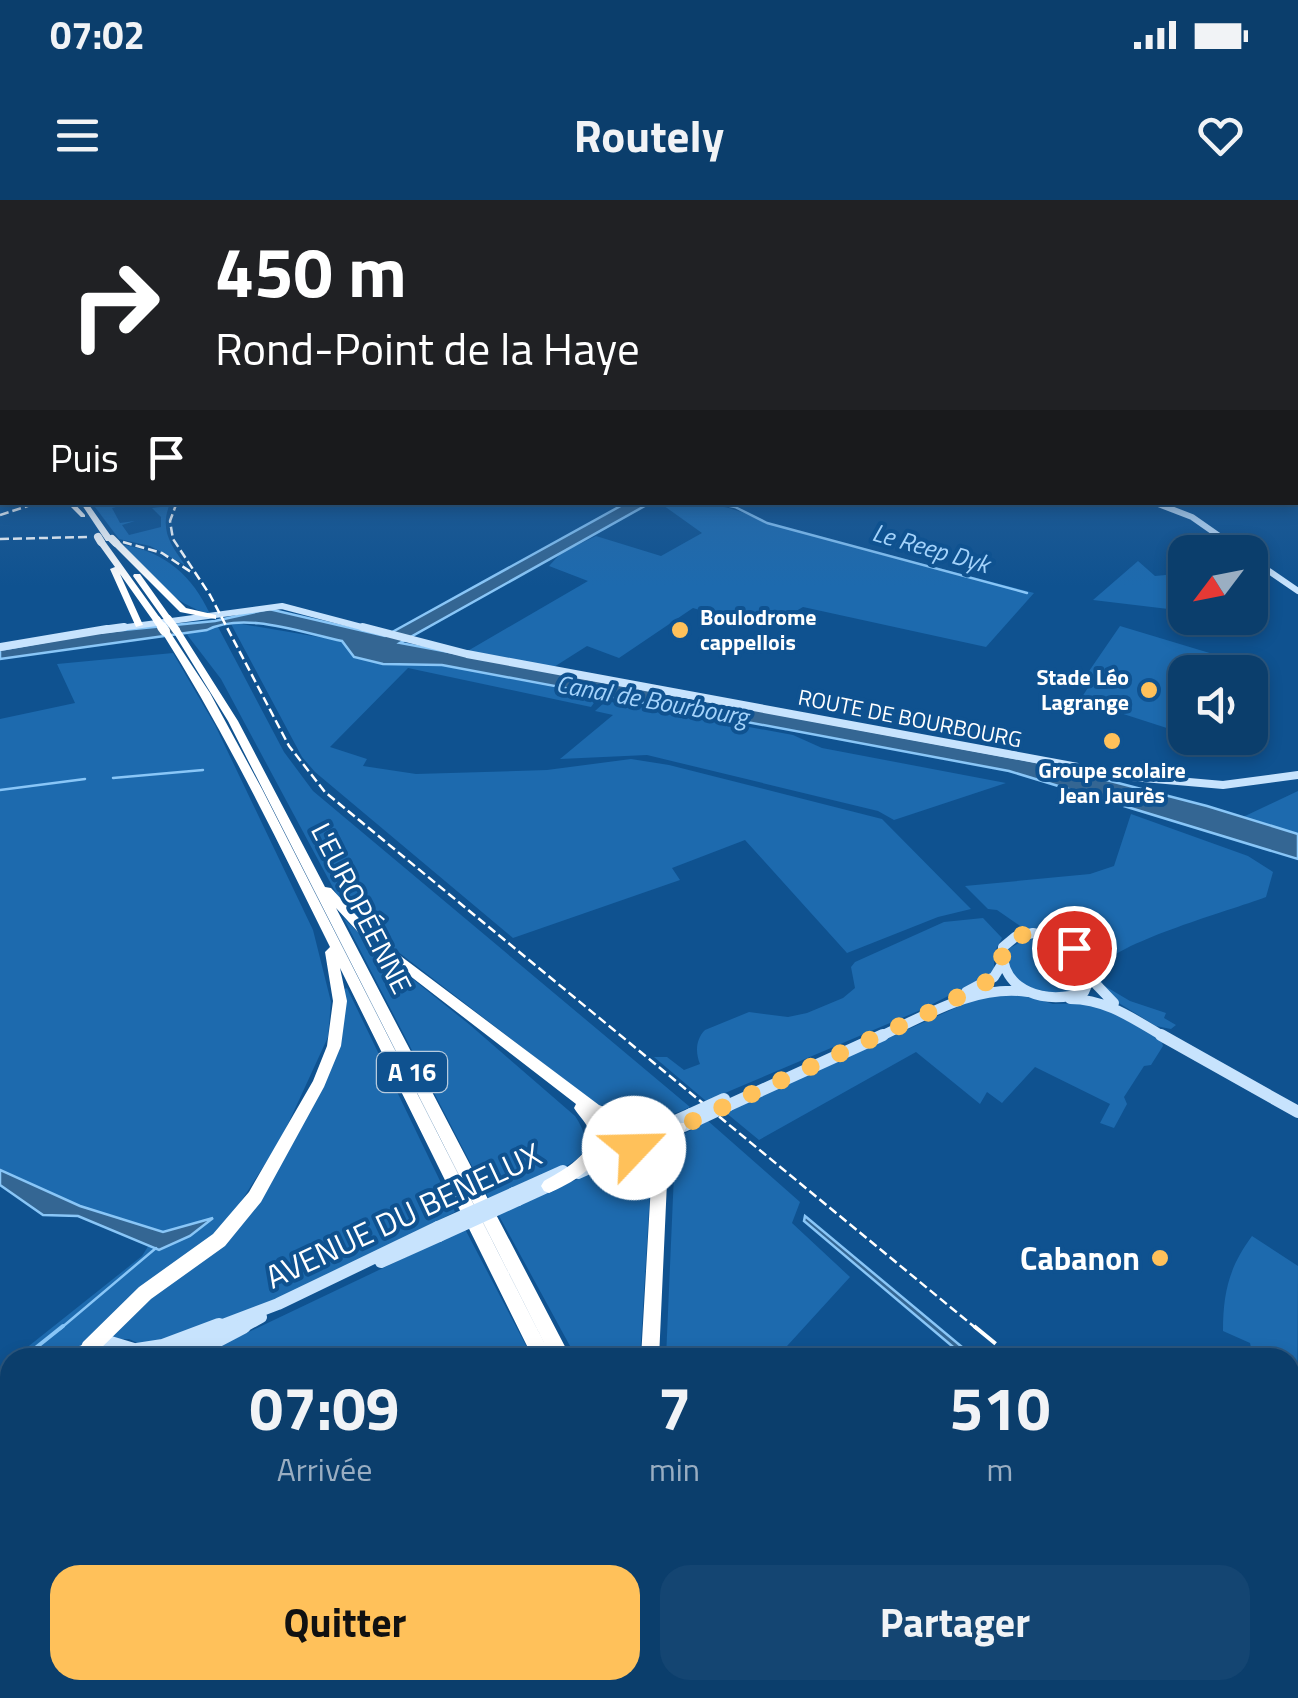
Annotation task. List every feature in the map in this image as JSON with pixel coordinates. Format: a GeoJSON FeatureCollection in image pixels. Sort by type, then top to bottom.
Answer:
{"type":"FeatureCollection","features":[{"type":"Feature","properties":{"kind":"highway"},"geometry":{"type":"LineString","coordinates":[[75,505],[88,515]]}},
{"type":"Feature","properties":{"kind":"highway"},"geometry":{"type":"LineString","coordinates":[[85,505],[88,515]]}},
{"type":"Feature","properties":{"kind":"highway","name":"L'EUROPÉENNE"},"geometry":{"type":"LineString","coordinates":[[88,515],[174,618],[177,640],[538,1348]]}},
{"type":"Feature","properties":{"kind":"highway"},"geometry":{"type":"LineString","coordinates":[[94,525],[174,618],[213,616]]}},
{"type":"Feature","properties":{"kind":"highway"},"geometry":{"type":"LineString","coordinates":[[105,540],[136,624]]}},
{"type":"Feature","properties":{"kind":"highway","name":"L'EUROPÉENNE"},"geometry":{"type":"LineString","coordinates":[[177,640],[223,703],[557,1348]]}},
{"type":"Feature","properties":{"kind":"highway"},"geometry":{"type":"LineString","coordinates":[[266,785],[338,906],[370,938],[602,1115],[639,1126],[684,1121]]}},
{"type":"Feature","properties":{"kind":"highway"},"geometry":{"type":"LineString","coordinates":[[89,1348],[145,1293],[203,1254],[235,1224],[262,1184],[330,1056],[340,1012],[336,968],[273,822]]}},
{"type":"Feature","properties":{"kind":"highway"},"geometry":{"type":"LineString","coordinates":[[464,1011],[590,1117],[598,1139],[587,1160],[549,1186]]}},
{"type":"Feature","properties":{"kind":"highway"},"geometry":{"type":"LineString","coordinates":[[655,1348],[668,1156],[684,1121]]}},
{"type":"Feature","properties":{"kind":"highway"},"geometry":{"type":"LineString","coordinates":[[636,1143],[655,1154],[660,1169],[654,1348]]}},
{"type":"Feature","properties":{"kind":"main road"},"geometry":{"type":"LineString","coordinates":[[1161,505],[1190,516],[1217,535]]}},
{"type":"Feature","properties":{"kind":"main road"},"geometry":{"type":"LineString","coordinates":[[1268,570],[1298,591]]}},
{"type":"Feature","properties":{"kind":"main road","name":"ROUTE DE BOURBOURG"},"geometry":{"type":"LineString","coordinates":[[213,616],[275,605],[467,654],[1142,778],[1227,784],[1298,775]]}},
{"type":"Feature","properties":{"kind":"main road","name":"ROUTE DE BOURBOURG"},"geometry":{"type":"LineString","coordinates":[[0,647],[174,618],[278,608],[343,622]]}},
{"type":"Feature","properties":{"kind":"main road"},"geometry":{"type":"LineString","coordinates":[[1148,1026],[1105,997],[1091,980],[1089,967],[1080,953],[1062,940],[1022,934],[1008,941],[1001,952],[1010,978],[1028,992],[1050,999],[1097,1001],[1298,1112]]}},
{"type":"Feature","properties":{"kind":"main road","name":"AVENUE DU BENELUX"},"geometry":{"type":"LineString","coordinates":[[516,1197],[549,1186],[684,1121],[930,1012],[991,979],[1002,964]]}},
{"type":"Feature","properties":{"kind":"main road"},"geometry":{"type":"LineString","coordinates":[[1070,999],[1084,992],[1091,980]]}},
{"type":"Feature","properties":{"kind":"main road","name":"AVENUE DU BENELUX"},"geometry":{"type":"LineString","coordinates":[[930,1012],[997,989],[1028,992]]}},
{"type":"Feature","properties":{"kind":"main road","name":"AVENUE DU BENELUX"},"geometry":{"type":"LineString","coordinates":[[159,1348],[278,1304],[516,1197],[587,1160],[636,1143]]}},
{"type":"Feature","properties":{"kind":"main road","name":"AVENUE DU BENELUX"},"geometry":{"type":"LineString","coordinates":[[201,1348],[439,1231]]}},
{"type":"Feature","properties":{"kind":"main road","name":"AVENUE DU BENELUX"},"geometry":{"type":"LineString","coordinates":[[89,1348],[117,1344],[127,1348]]}},
{"type":"Feature","properties":{"kind":"shaded area"},"geometry":{"type":"Polygon","coordinates":[[[94,505],[124,505],[112,508],[120,523],[135,521],[122,525],[129,535],[161,527],[161,517],[152,508],[169,506],[166,530],[185,565],[150,546],[119,539],[94,505]]]}},
{"type":"Feature","properties":{"kind":"shaded area"},"geometry":{"type":"Polygon","coordinates":[[[663,505],[725,507],[762,522],[1034,593],[986,647],[803,607],[738,622],[693,608],[619,658],[587,646],[546,672],[459,656],[588,581],[549,566],[561,553],[596,536],[661,556],[702,533],[663,505]]]}},
{"type":"Feature","properties":{"kind":"shaded area"},"geometry":{"type":"Polygon","coordinates":[[[124,545],[153,554],[176,568],[210,614],[185,604],[162,587],[124,545]]]}},
{"type":"Feature","properties":{"kind":"shaded area"},"geometry":{"type":"Polygon","coordinates":[[[1138,561],[1155,576],[1168,575],[1168,609],[1093,600],[1138,561]]]}},
{"type":"Feature","properties":{"kind":"shaded area"},"geometry":{"type":"Polygon","coordinates":[[[230,622],[342,641],[354,657],[383,664],[436,664],[599,696],[591,707],[408,668],[330,747],[367,759],[363,766],[416,774],[547,770],[631,759],[669,765],[882,819],[971,909],[938,917],[847,953],[745,840],[672,868],[680,880],[513,938],[315,772],[302,757],[230,622]]]}},
{"type":"Feature","properties":{"kind":"shaded area"},"geometry":{"type":"Polygon","coordinates":[[[217,625],[284,752],[313,791],[690,1107],[648,1118],[606,1112],[371,931],[337,895],[221,679],[185,632],[217,625]]]}},
{"type":"Feature","properties":{"kind":"shaded area","name":"Stade Léo Lagrange"},"geometry":{"type":"Polygon","coordinates":[[[1120,626],[1213,654],[1168,655],[1168,728],[1080,700],[1093,680],[1085,677],[1120,626]]]}},
{"type":"Feature","properties":{"kind":"shaded area"},"geometry":{"type":"Polygon","coordinates":[[[173,653],[215,725],[313,930],[331,1002],[328,1037],[282,1137],[225,1227],[92,1339],[75,1348],[26,1348],[142,1256],[149,1245],[160,1250],[209,1220],[163,1232],[80,1206],[0,1170],[0,719],[75,703],[57,664],[173,653]]]}},
{"type":"Feature","properties":{"kind":"shaded area"},"geometry":{"type":"Polygon","coordinates":[[[606,701],[793,735],[822,748],[1006,783],[894,820],[878,811],[647,755],[560,759],[613,715],[595,711],[606,701]]]}},
{"type":"Feature","properties":{"kind":"shaded area"},"geometry":{"type":"Polygon","coordinates":[[[1298,791],[1298,834],[1243,817],[1298,791]]]}},
{"type":"Feature","properties":{"kind":"shaded area"},"geometry":{"type":"Polygon","coordinates":[[[1131,814],[1248,856],[1273,872],[1266,897],[1130,946],[1098,967],[1103,985],[1130,1001],[1166,1013],[1164,1018],[1176,1025],[1171,1029],[1156,1026],[1104,994],[1084,954],[988,909],[965,886],[1090,874],[1114,866],[1131,814]]]}},
{"type":"Feature","properties":{"kind":"shaded area"},"geometry":{"type":"Polygon","coordinates":[[[343,917],[374,948],[575,1116],[585,1143],[577,1159],[489,1199],[343,917]]]}},
{"type":"Feature","properties":{"kind":"shaded area"},"geometry":{"type":"Polygon","coordinates":[[[983,918],[1002,938],[994,953],[994,972],[923,1009],[706,1101],[654,1057],[667,1057],[684,1070],[700,1064],[697,1046],[705,1030],[749,1012],[788,1017],[807,1013],[843,998],[855,988],[851,967],[855,962],[944,922],[983,918]]]}},
{"type":"Feature","properties":{"kind":"shaded area"},"geometry":{"type":"Polygon","coordinates":[[[1028,938],[1047,940],[1069,952],[1086,973],[1082,987],[1063,996],[1024,986],[1008,970],[1008,949],[1028,938]]]}},
{"type":"Feature","properties":{"kind":"shaded area"},"geometry":{"type":"Polygon","coordinates":[[[347,988],[455,1212],[284,1298],[144,1346],[129,1339],[108,1339],[144,1299],[220,1246],[320,1091],[342,990],[347,988]]]}},
{"type":"Feature","properties":{"kind":"shaded area"},"geometry":{"type":"Polygon","coordinates":[[[1008,990],[1053,1004],[1095,1003],[1161,1039],[1163,1046],[1151,1065],[1144,1066],[1124,1097],[1127,1104],[1114,1128],[1100,1123],[1110,1104],[1035,1067],[1002,1103],[987,1092],[980,1104],[916,1052],[759,1140],[725,1112],[973,1000],[1008,990]]]}},
{"type":"Feature","properties":{"kind":"shaded area"},"geometry":{"type":"Polygon","coordinates":[[[708,1121],[800,1202],[792,1223],[850,1277],[785,1348],[666,1348],[675,1151],[682,1135],[708,1121]]]}},
{"type":"Feature","properties":{"kind":"shaded area"},"geometry":{"type":"Polygon","coordinates":[[[644,1150],[652,1160],[641,1348],[571,1348],[498,1214],[644,1150]]]}},
{"type":"Feature","properties":{"kind":"shaded area"},"geometry":{"type":"Polygon","coordinates":[[[465,1229],[527,1348],[215,1348],[465,1229]]]}},
{"type":"Feature","properties":{"kind":"shaded area"},"geometry":{"type":"Polygon","coordinates":[[[1252,1236],[1298,1266],[1298,1348],[1251,1348],[1250,1343],[1223,1331],[1224,1304],[1238,1259],[1252,1236]]]}},
{"type":"Feature","properties":{"kind":"water","name":"Canal de Bourbourg"},"geometry":{"type":"Polygon","coordinates":[[[622,505],[646,505],[400,643],[1037,762],[1298,834],[1298,859],[1009,771],[442,665],[383,664],[354,657],[342,641],[274,625],[238,623],[0,659],[0,650],[93,633],[215,621],[269,609],[385,636],[622,505]]]}},
{"type":"Feature","properties":{"kind":"water"},"geometry":{"type":"Polygon","coordinates":[[[0,1170],[80,1206],[163,1232],[213,1218],[190,1236],[159,1250],[78,1216],[43,1215],[0,1185],[0,1170]]]}},
{"type":"Feature","properties":{"kind":"water"},"geometry":{"type":"Polygon","coordinates":[[[805,1216],[963,1348],[954,1348],[804,1221],[805,1216]]]}},
{"type":"Feature","properties":{"kind":"waterway","name":"Le Reep Dyk"},"geometry":{"type":"LineString","coordinates":[[725,505],[767,523],[1027,593]]}},
{"type":"Feature","properties":{"kind":"waterway"},"geometry":{"type":"LineString","coordinates":[[113,778],[203,770]]}},
{"type":"Feature","properties":{"kind":"waterway"},"geometry":{"type":"LineString","coordinates":[[0,790],[85,779]]}},
{"type":"Feature","properties":{"kind":"waterway"},"geometry":{"type":"LineString","coordinates":[[60,1329],[156,1248]]}},
{"type":"Feature","properties":{"kind":"waterway"},"geometry":{"type":"LineString","coordinates":[[36,1348],[63,1326]]}},
{"type":"Feature","properties":{"kind":"railway"},"geometry":{"type":"LineString","coordinates":[[0,515],[31,505]]}},
{"type":"Feature","properties":{"kind":"railway"},"geometry":{"type":"LineString","coordinates":[[176,505],[170,521],[173,539],[210,595],[289,746],[325,792],[977,1329]]}},
{"type":"Feature","properties":{"kind":"railway"},"geometry":{"type":"LineString","coordinates":[[0,539],[88,537]]}},
{"type":"Feature","properties":{"kind":"railway"},"geometry":{"type":"LineString","coordinates":[[123,542],[162,553],[191,572]]}},
{"type":"Feature","properties":{"kind":"railway"},"geometry":{"type":"LineString","coordinates":[[974,1326],[1001,1348]]}},
{"type":"Feature","properties":{"kind":"place","name":"Boulodrome cappellois"},"geometry":{"type":"Point","coordinates":[680,630]}},
{"type":"Feature","properties":{"kind":"place","name":"Stade Léo Lagrange"},"geometry":{"type":"Point","coordinates":[1149,690]}},
{"type":"Feature","properties":{"kind":"place","name":"Groupe scolaire Jean Jaurès"},"geometry":{"type":"Point","coordinates":[1112,741]}},
{"type":"Feature","properties":{"kind":"place","name":"Cabanon"},"geometry":{"type":"Point","coordinates":[1160,1258]}},
{"type":"Feature","properties":{"kind":"route"},"geometry":{"type":"LineString","coordinates":[[634,1148],[930,1012],[988,981],[996,976],[1004,946],[1014,937],[1042,934],[1074,948]]}}]}
